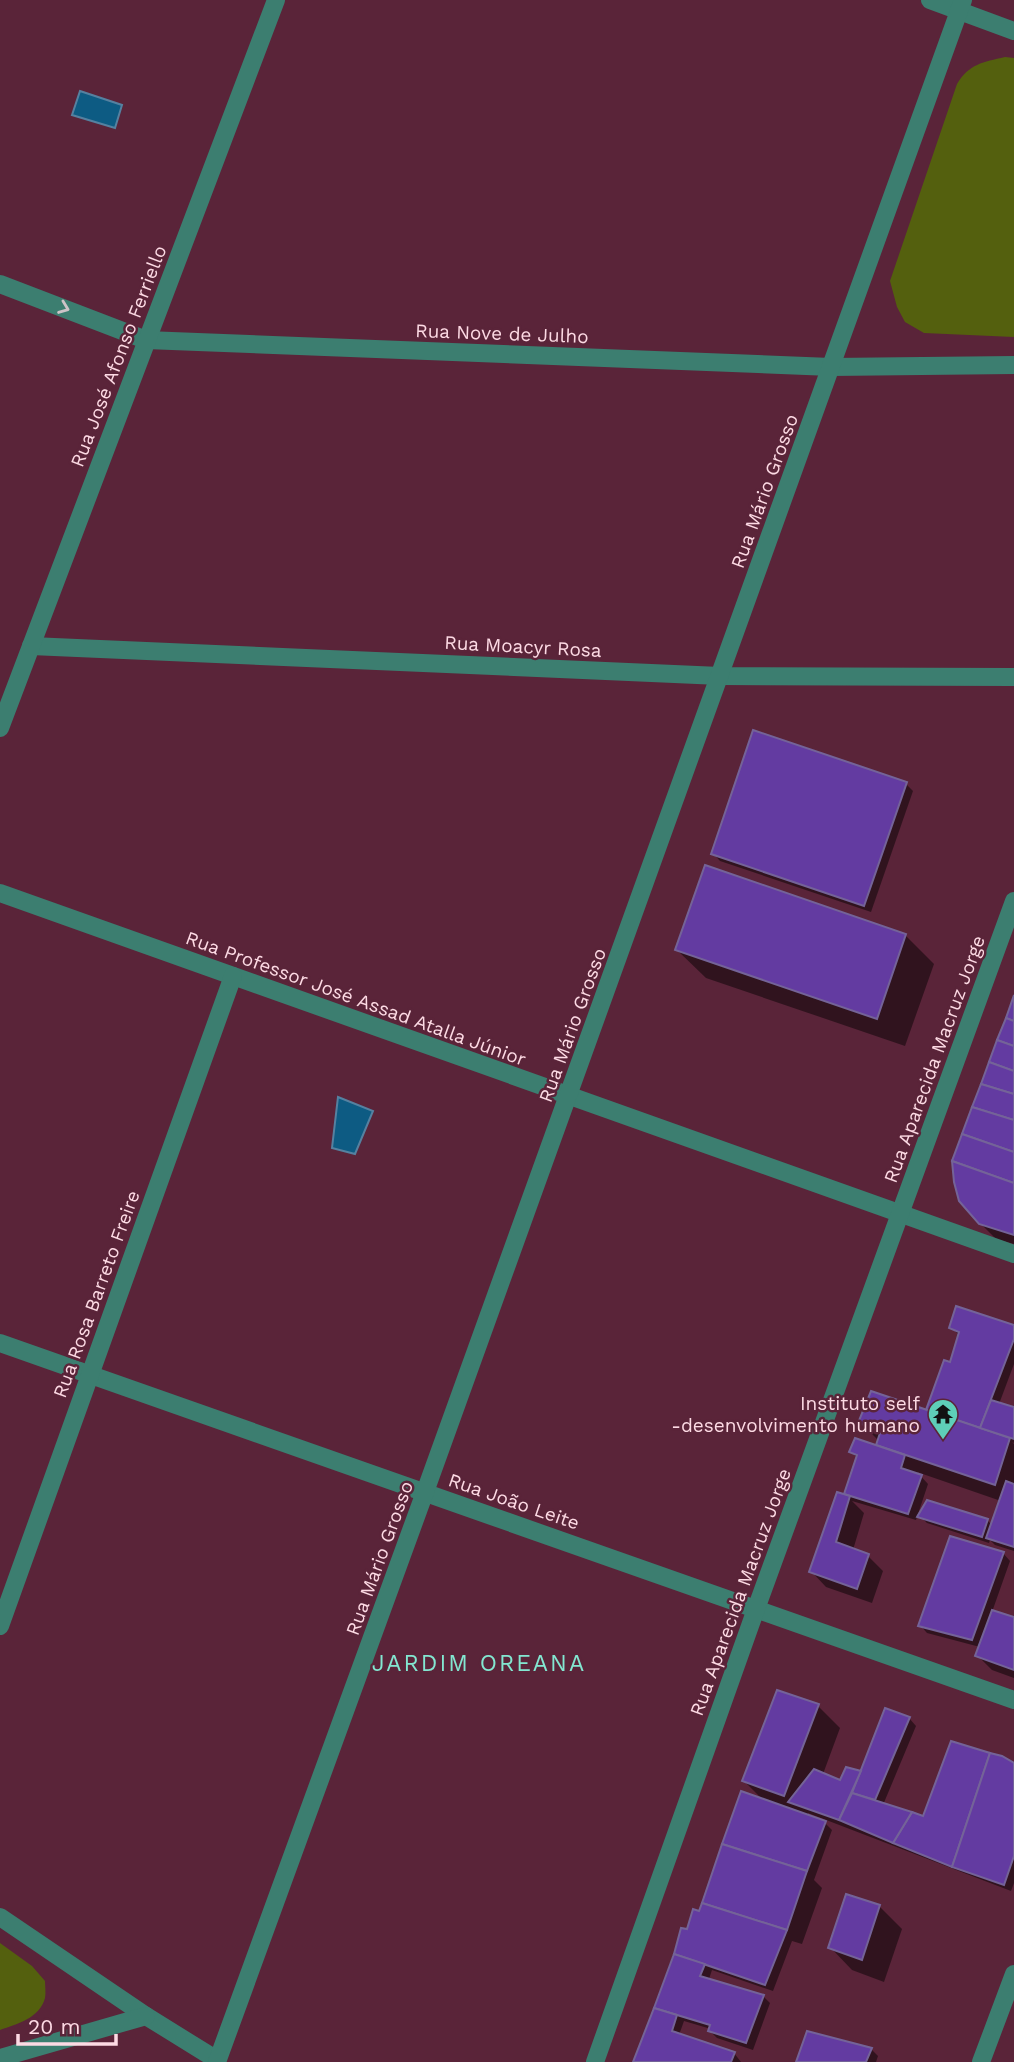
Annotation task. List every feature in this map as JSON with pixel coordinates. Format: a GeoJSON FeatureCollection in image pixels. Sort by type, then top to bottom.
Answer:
{"type":"FeatureCollection","features":[{"type":"Feature","properties":{"kind":"street","name":"Rua José Afonso Ferriello"},"geometry":{"type":"LineString","coordinates":[[0,728],[276,0]]}},
{"type":"Feature","properties":{"kind":"street"},"geometry":{"type":"LineString","coordinates":[[930,0],[961,5],[1014,31]]}},
{"type":"Feature","properties":{"kind":"street","name":"Rua Mário Grosso"},"geometry":{"type":"LineString","coordinates":[[217,2061],[569,1096],[961,5]]}},
{"type":"Feature","properties":{"kind":"street","name":"Rua Nove de Julho"},"geometry":{"type":"LineString","coordinates":[[0,284],[146,340],[831,367],[1014,366]]}},
{"type":"Feature","properties":{"kind":"street","name":"Rua Moacyr Rosa"},"geometry":{"type":"LineString","coordinates":[[31,646],[720,676],[1014,677]]}},
{"type":"Feature","properties":{"kind":"street","name":"Rua Professor José Assad Atalla Júnior"},"geometry":{"type":"LineString","coordinates":[[0,893],[1014,1254]]}},
{"type":"Feature","properties":{"kind":"street","name":"Rua Aparecida Macruz Jorge"},"geometry":{"type":"LineString","coordinates":[[595,2062],[756,1609],[1014,901]]}},
{"type":"Feature","properties":{"kind":"street","name":"Rua Rosa Barreto Freire"},"geometry":{"type":"LineString","coordinates":[[0,1626],[233,976]]}},
{"type":"Feature","properties":{"kind":"street","name":"Rua João Leite"},"geometry":{"type":"LineString","coordinates":[[0,1343],[1014,1700]]}},
{"type":"Feature","properties":{"kind":"street"},"geometry":{"type":"LineString","coordinates":[[0,1917],[217,2061]]}},
{"type":"Feature","properties":{"kind":"street"},"geometry":{"type":"LineString","coordinates":[[981,2062],[1014,1974]]}},
{"type":"Feature","properties":{"kind":"street"},"geometry":{"type":"LineString","coordinates":[[0,2058],[146,2016]]}},
{"type":"Feature","properties":{"kind":"green space"},"geometry":{"type":"Polygon","coordinates":[[[1005,57],[1014,58],[1014,337],[924,333],[905,322],[897,307],[890,281],[957,84],[972,68],[983,62],[1005,57]]]}},
{"type":"Feature","properties":{"kind":"green space"},"geometry":{"type":"Polygon","coordinates":[[[0,1943],[32,1966],[45,1981],[45,1998],[33,2015],[0,2030],[0,1943]]]}},
{"type":"Feature","properties":{"kind":"water"},"geometry":{"type":"Polygon","coordinates":[[[80,91],[122,105],[115,128],[72,115],[80,91]]]}},
{"type":"Feature","properties":{"kind":"water"},"geometry":{"type":"Polygon","coordinates":[[[338,1097],[373,1111],[355,1154],[332,1148],[338,1097]]]}},
{"type":"Feature","properties":{"kind":"building"},"geometry":{"type":"Polygon","coordinates":[[[753,730],[907,782],[864,906],[711,854],[753,730]]]}},
{"type":"Feature","properties":{"kind":"building"},"geometry":{"type":"Polygon","coordinates":[[[705,865],[906,934],[877,1019],[675,950],[705,865]]]}},
{"type":"Feature","properties":{"kind":"building"},"geometry":{"type":"Polygon","coordinates":[[[1014,995],[1014,1021],[1006,1018],[1014,995]]]}},
{"type":"Feature","properties":{"kind":"building"},"geometry":{"type":"Polygon","coordinates":[[[1006,1018],[1014,1021],[1014,1046],[997,1040],[1006,1018]]]}},
{"type":"Feature","properties":{"kind":"building"},"geometry":{"type":"Polygon","coordinates":[[[997,1040],[1014,1046],[1014,1071],[989,1062],[997,1040]]]}},
{"type":"Feature","properties":{"kind":"building"},"geometry":{"type":"Polygon","coordinates":[[[989,1062],[1014,1071],[1014,1094],[981,1084],[989,1062]]]}},
{"type":"Feature","properties":{"kind":"building"},"geometry":{"type":"Polygon","coordinates":[[[981,1084],[1014,1094],[1014,1120],[972,1107],[981,1084]]]}},
{"type":"Feature","properties":{"kind":"building"},"geometry":{"type":"Polygon","coordinates":[[[972,1107],[1014,1120],[1014,1152],[962,1134],[972,1107]]]}},
{"type":"Feature","properties":{"kind":"building"},"geometry":{"type":"Polygon","coordinates":[[[962,1134],[1014,1152],[1014,1183],[952,1161],[962,1134]]]}},
{"type":"Feature","properties":{"kind":"building"},"geometry":{"type":"Polygon","coordinates":[[[952,1161],[1014,1183],[1014,1235],[979,1224],[959,1201],[952,1161]]]}},
{"type":"Feature","properties":{"kind":"building"},"geometry":{"type":"Polygon","coordinates":[[[956,1306],[1014,1325],[1014,1339],[980,1428],[926,1410],[944,1360],[950,1362],[959,1332],[949,1328],[956,1306]]]}},
{"type":"Feature","properties":{"kind":"building","name":"Instituto self -desenvolvimento humano"},"geometry":{"type":"Polygon","coordinates":[[[871,1391],[1010,1438],[995,1485],[876,1445],[881,1430],[858,1423],[871,1391]]]}},
{"type":"Feature","properties":{"kind":"building"},"geometry":{"type":"Polygon","coordinates":[[[991,1400],[1014,1407],[1014,1439],[980,1428],[991,1400]]]}},
{"type":"Feature","properties":{"kind":"building"},"geometry":{"type":"Polygon","coordinates":[[[855,1438],[905,1455],[901,1468],[922,1475],[908,1514],[844,1494],[857,1455],[849,1452],[855,1438]]]}},
{"type":"Feature","properties":{"kind":"building"},"geometry":{"type":"Polygon","coordinates":[[[1006,1481],[1014,1484],[1014,1547],[986,1538],[1006,1481]]]}},
{"type":"Feature","properties":{"kind":"building"},"geometry":{"type":"Polygon","coordinates":[[[837,1492],[850,1496],[836,1542],[869,1554],[857,1589],[809,1572],[837,1492]]]}},
{"type":"Feature","properties":{"kind":"building"},"geometry":{"type":"Polygon","coordinates":[[[927,1500],[988,1519],[982,1537],[917,1517],[927,1500]]]}},
{"type":"Feature","properties":{"kind":"building"},"geometry":{"type":"Polygon","coordinates":[[[950,1536],[1004,1552],[972,1640],[918,1626],[950,1536]]]}},
{"type":"Feature","properties":{"kind":"building"},"geometry":{"type":"Polygon","coordinates":[[[992,1610],[1014,1617],[1014,1670],[975,1656],[992,1610]]]}},
{"type":"Feature","properties":{"kind":"building"},"geometry":{"type":"Polygon","coordinates":[[[777,1690],[819,1704],[784,1796],[742,1781],[777,1690]]]}},
{"type":"Feature","properties":{"kind":"building"},"geometry":{"type":"Polygon","coordinates":[[[885,1708],[910,1717],[875,1800],[852,1793],[885,1708]]]}},
{"type":"Feature","properties":{"kind":"building"},"geometry":{"type":"Polygon","coordinates":[[[951,1741],[990,1753],[952,1867],[893,1843],[912,1812],[923,1816],[951,1741]]]}},
{"type":"Feature","properties":{"kind":"building"},"geometry":{"type":"Polygon","coordinates":[[[990,1753],[1014,1763],[1014,1856],[1004,1885],[952,1867],[990,1753]]]}},
{"type":"Feature","properties":{"kind":"building"},"geometry":{"type":"Polygon","coordinates":[[[846,1767],[861,1771],[839,1820],[788,1802],[814,1769],[840,1780],[846,1767]]]}},
{"type":"Feature","properties":{"kind":"building"},"geometry":{"type":"Polygon","coordinates":[[[741,1791],[826,1821],[807,1871],[722,1844],[741,1791]]]}},
{"type":"Feature","properties":{"kind":"building"},"geometry":{"type":"Polygon","coordinates":[[[852,1793],[912,1812],[893,1843],[839,1820],[852,1793]]]}},
{"type":"Feature","properties":{"kind":"building"},"geometry":{"type":"Polygon","coordinates":[[[722,1844],[807,1871],[787,1930],[702,1903],[722,1844]]]}},
{"type":"Feature","properties":{"kind":"building"},"geometry":{"type":"Polygon","coordinates":[[[846,1894],[880,1905],[862,1960],[828,1948],[846,1894]]]}},
{"type":"Feature","properties":{"kind":"building"},"geometry":{"type":"Polygon","coordinates":[[[702,1903],[787,1930],[765,1985],[674,1954],[681,1928],[687,1929],[693,1909],[699,1911],[702,1903]]]}},
{"type":"Feature","properties":{"kind":"building"},"geometry":{"type":"Polygon","coordinates":[[[674,1954],[705,1964],[700,1976],[764,1995],[746,2043],[708,2031],[710,2025],[654,2008],[674,1954]]]}},
{"type":"Feature","properties":{"kind":"building"},"geometry":{"type":"Polygon","coordinates":[[[654,2008],[677,2015],[672,2031],[735,2052],[731,2062],[633,2062],[654,2008]]]}},
{"type":"Feature","properties":{"kind":"building"},"geometry":{"type":"Polygon","coordinates":[[[807,2031],[872,2048],[866,2062],[796,2062],[807,2031]]]}},
{"type":"Feature","properties":{"kind":"place","name":"Instituto self -desenvolvimento humano"},"geometry":{"type":"Point","coordinates":[943,1441]}},
{"type":"Feature","properties":{"kind":"district","name":"JARDIM OREANA"},"geometry":{"type":"Point","coordinates":[479,1663]}}]}
